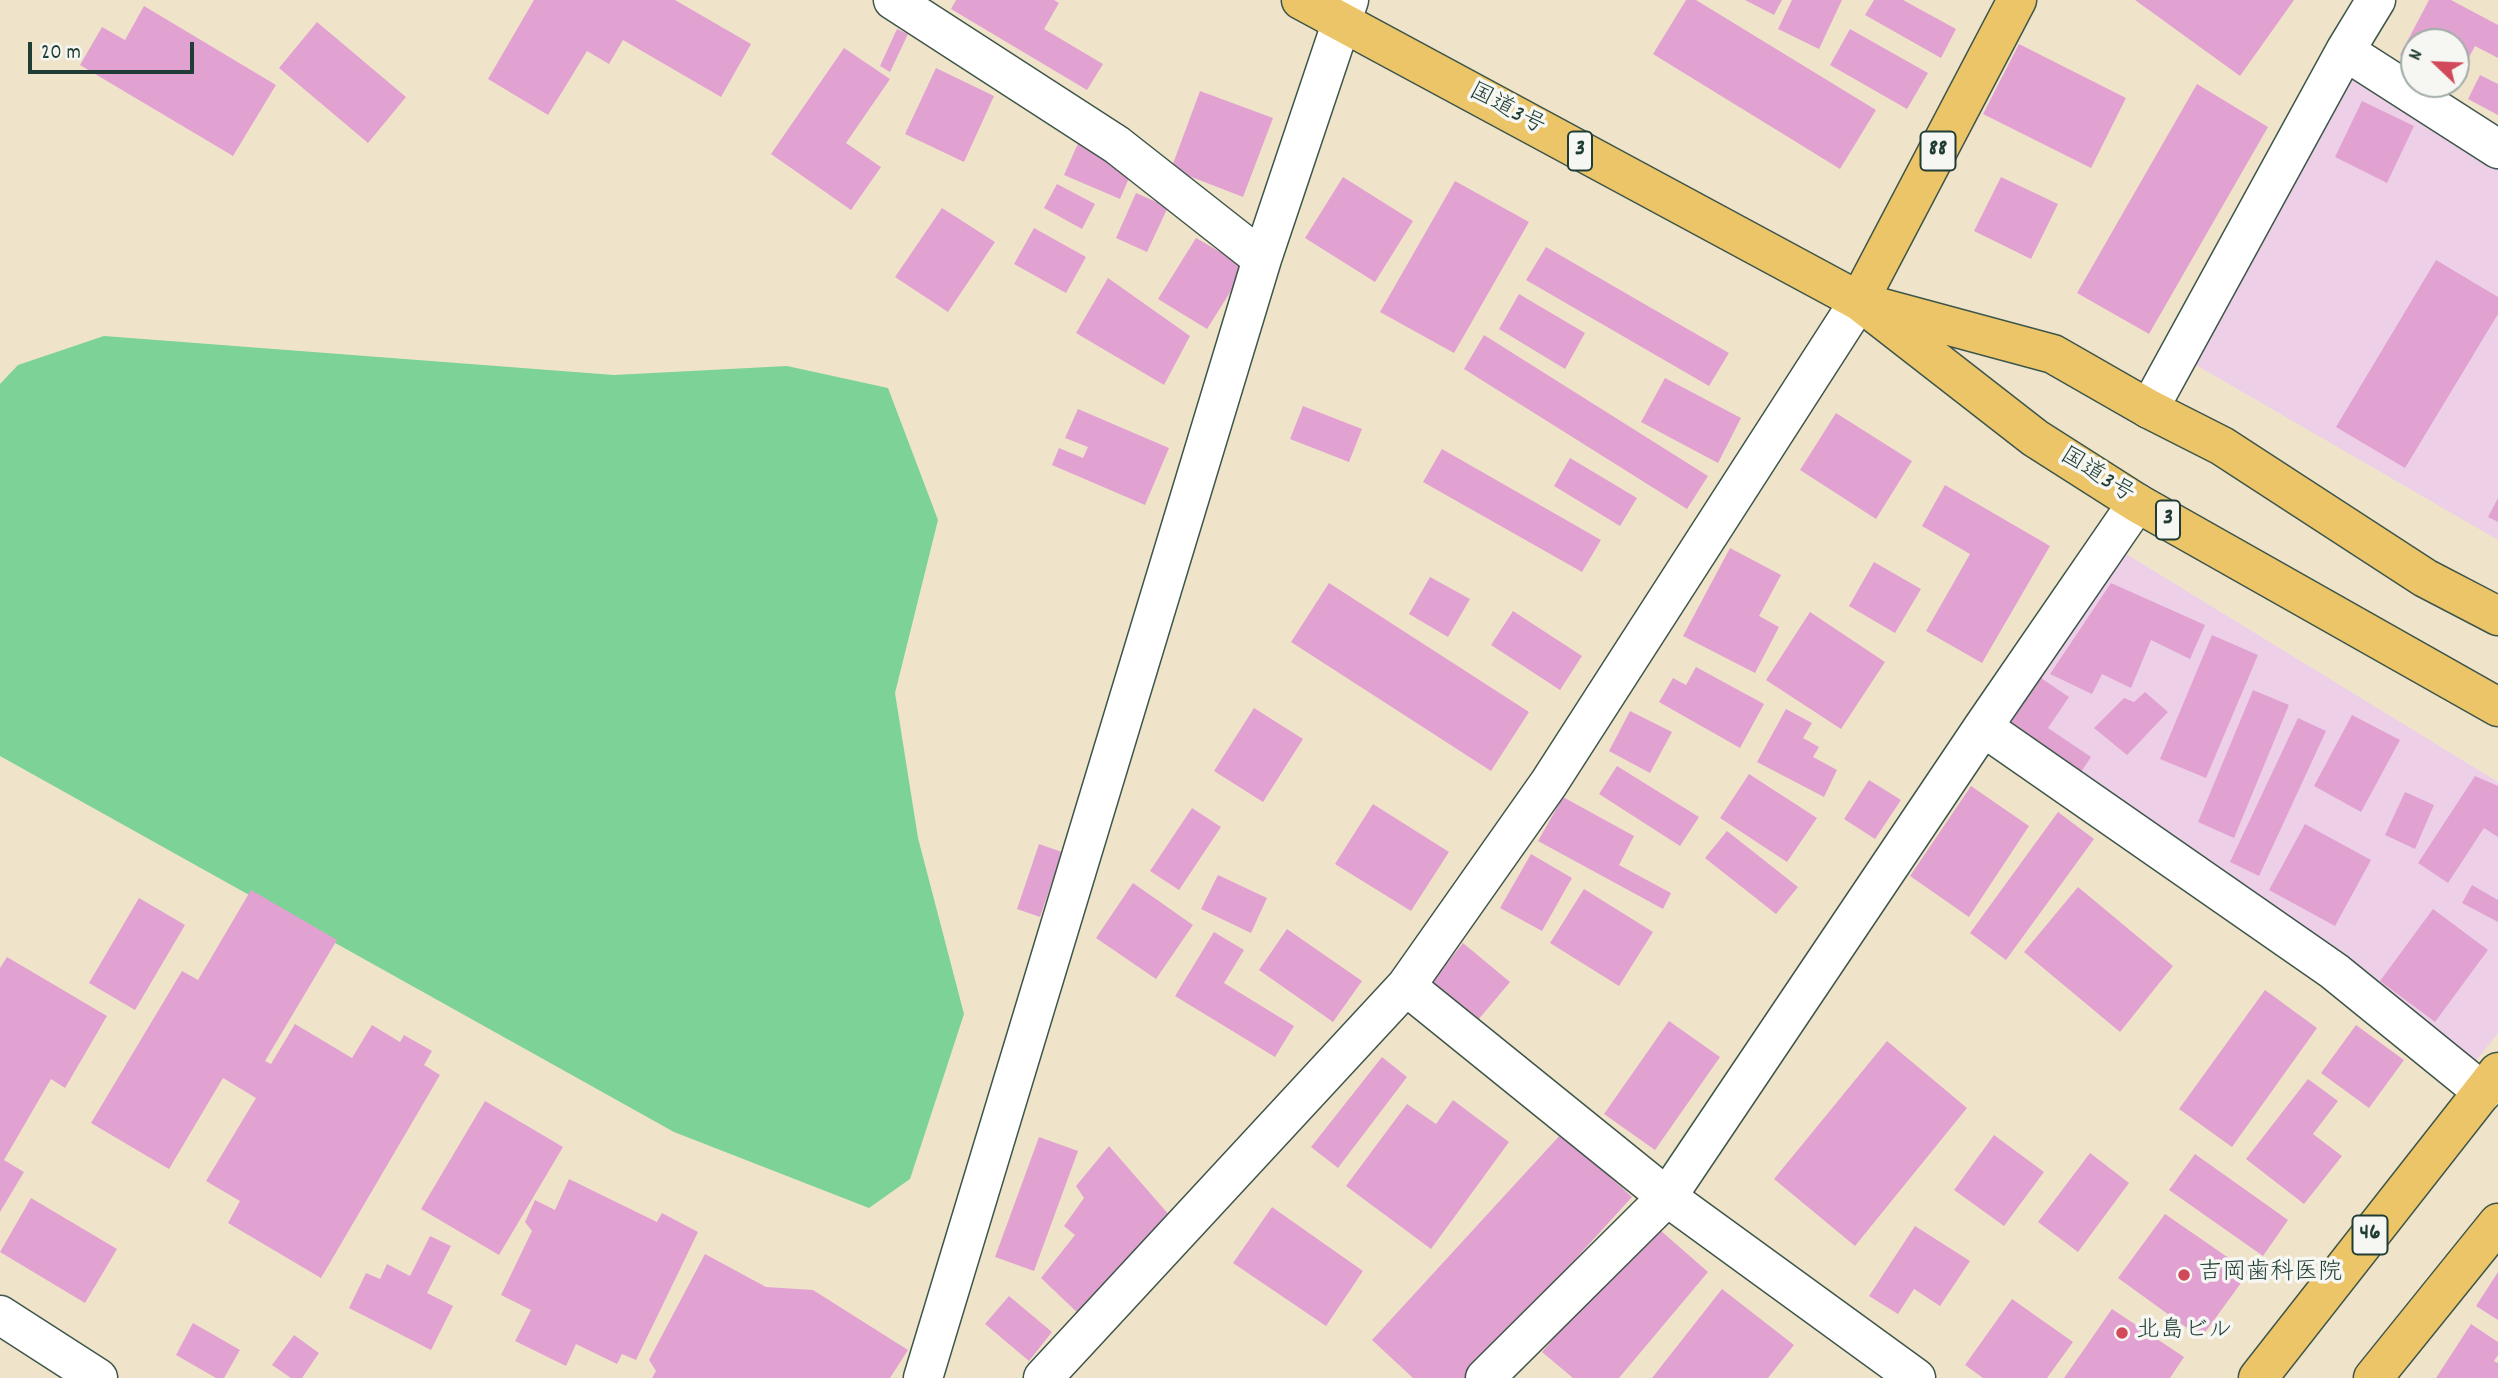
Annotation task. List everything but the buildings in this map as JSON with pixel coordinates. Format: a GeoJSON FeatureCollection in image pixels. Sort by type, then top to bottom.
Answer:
{"type":"FeatureCollection","features":[{"type":"Feature","properties":{"kind":"main road","name":"国道3号"},"geometry":{"type":"LineString","coordinates":[[1301,0],[1345,11],[1859,302],[2035,438],[2137,503],[2498,707]]}},
{"type":"Feature","properties":{"kind":"main road","name":"88"},"geometry":{"type":"LineString","coordinates":[[1859,302],[2017,0]]}},
{"type":"Feature","properties":{"kind":"main road","name":"国道3号"},"geometry":{"type":"LineString","coordinates":[[1859,302],[2053,354],[2149,409],[2222,446],[2425,578],[2498,616]]}},
{"type":"Feature","properties":{"kind":"main road","name":"46"},"geometry":{"type":"LineString","coordinates":[[2258,1378],[2490,1082]]}},
{"type":"Feature","properties":{"kind":"main road"},"geometry":{"type":"LineString","coordinates":[[2373,1378],[2498,1223]]}},
{"type":"Feature","properties":{"kind":"street"},"geometry":{"type":"LineString","coordinates":[[892,0],[1117,145],[1262,259]]}},
{"type":"Feature","properties":{"kind":"street"},"geometry":{"type":"LineString","coordinates":[[2149,409],[2345,51],[2376,0]]}},
{"type":"Feature","properties":{"kind":"street"},"geometry":{"type":"LineString","coordinates":[[923,1378],[1262,259],[1345,11]]}},
{"type":"Feature","properties":{"kind":"street"},"geometry":{"type":"LineString","coordinates":[[2345,51],[2498,149]]}},
{"type":"Feature","properties":{"kind":"street"},"geometry":{"type":"LineString","coordinates":[[1043,1378],[1406,986],[1549,783],[1859,302]]}},
{"type":"Feature","properties":{"kind":"street"},"geometry":{"type":"LineString","coordinates":[[1485,1378],[1667,1197],[2137,503]]}},
{"type":"Feature","properties":{"kind":"street"},"geometry":{"type":"LineString","coordinates":[[1983,727],[2490,1082]]}},
{"type":"Feature","properties":{"kind":"street"},"geometry":{"type":"LineString","coordinates":[[1406,986],[1667,1197],[1916,1378]]}},
{"type":"Feature","properties":{"kind":"street"},"geometry":{"type":"LineString","coordinates":[[0,1315],[98,1378]]}},
{"type":"Feature","properties":{"kind":"shaded area"},"geometry":{"type":"Polygon","coordinates":[[[2352,79],[2498,169],[2498,540],[2189,361],[2352,79]]]}},
{"type":"Feature","properties":{"kind":"shaded area"},"geometry":{"type":"Polygon","coordinates":[[[2123,552],[2498,782],[2498,1033],[2475,1062],[1995,725],[2123,552]]]}},
{"type":"Feature","properties":{"kind":"green space"},"geometry":{"type":"Polygon","coordinates":[[[104,336],[614,375],[787,366],[888,388],[938,520],[895,693],[918,838],[964,1014],[910,1179],[869,1208],[674,1132],[0,756],[0,384],[18,365],[104,336]]]}},
{"type":"Feature","properties":{"kind":"place","name":"吉岡歯科医院"},"geometry":{"type":"Point","coordinates":[2184,1275]}},
{"type":"Feature","properties":{"kind":"place","name":"北島ビル"},"geometry":{"type":"Point","coordinates":[2122,1333]}}]}
